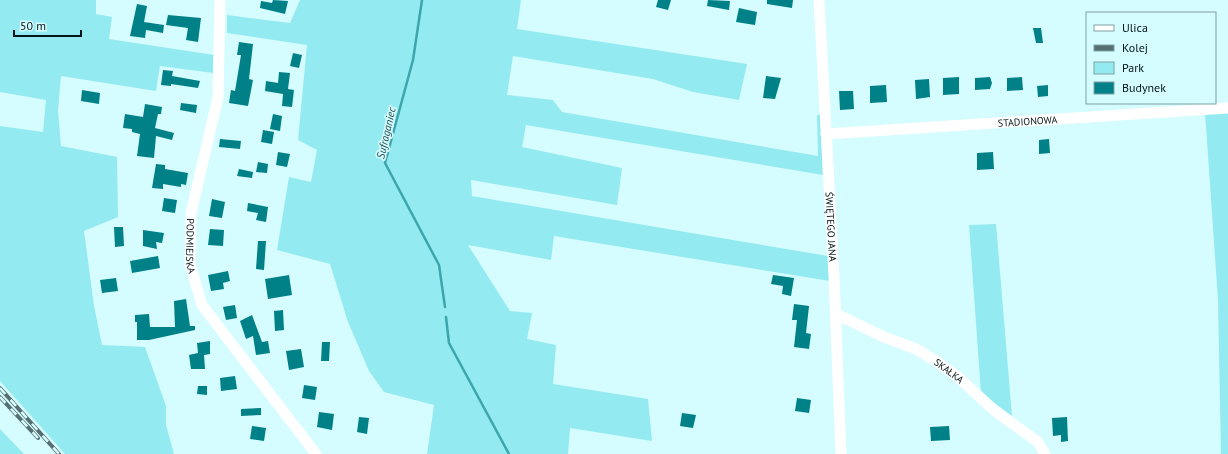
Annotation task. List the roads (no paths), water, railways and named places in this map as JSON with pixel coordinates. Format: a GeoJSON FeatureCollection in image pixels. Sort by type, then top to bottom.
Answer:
{"type":"FeatureCollection","features":[{"type":"Feature","properties":{"kind":"street","name":"PODMIEJSKA"},"geometry":{"type":"LineString","coordinates":[[220,0],[218,97],[191,213],[190,264],[194,285],[202,305],[316,454]]}},
{"type":"Feature","properties":{"kind":"street","name":"ŚWIĘTEGO JANA"},"geometry":{"type":"LineString","coordinates":[[819,0],[836,314],[841,454]]}},
{"type":"Feature","properties":{"kind":"street","name":"STADIONOWA"},"geometry":{"type":"LineString","coordinates":[[826,134],[1228,108]]}},
{"type":"Feature","properties":{"kind":"street","name":"SKAŁKA"},"geometry":{"type":"LineString","coordinates":[[836,314],[884,337],[916,349],[936,361],[958,377],[995,411],[1038,442],[1045,454]]}},
{"type":"Feature","properties":{"kind":"waterway","name":"Sufraganiec"},"geometry":{"type":"LineString","coordinates":[[422,0],[413,60],[385,163],[439,265],[445,307]]}},
{"type":"Feature","properties":{"kind":"waterway","name":"Sufraganiec"},"geometry":{"type":"LineString","coordinates":[[446,317],[449,343],[509,454]]}},
{"type":"Feature","properties":{"kind":"railway"},"geometry":{"type":"LineString","coordinates":[[0,388],[59,454]]}},
{"type":"Feature","properties":{"kind":"railway"},"geometry":{"type":"LineString","coordinates":[[0,397],[38,438]]}}]}
